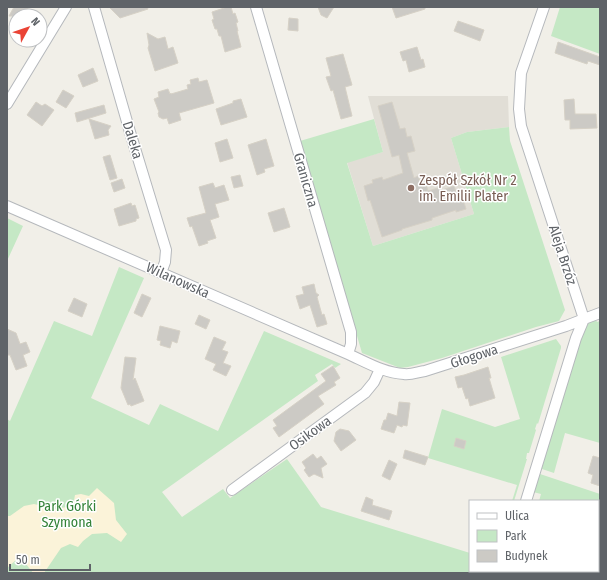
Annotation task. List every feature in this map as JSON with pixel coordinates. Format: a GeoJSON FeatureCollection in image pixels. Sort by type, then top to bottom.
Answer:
{"type":"FeatureCollection","features":[{"type":"Feature","properties":{"kind":"street"},"geometry":{"type":"LineString","coordinates":[[7,104],[66,7]]}},
{"type":"Feature","properties":{"kind":"street","name":"Daleka"},"geometry":{"type":"LineString","coordinates":[[94,7],[166,250],[165,262],[161,273]]}},
{"type":"Feature","properties":{"kind":"street","name":"Graniczna"},"geometry":{"type":"LineString","coordinates":[[256,7],[351,332],[351,344],[348,354]]}},
{"type":"Feature","properties":{"kind":"street","name":"Aleja Brzóz"},"geometry":{"type":"LineString","coordinates":[[544,7],[521,73],[519,109],[521,126],[584,319]]}},
{"type":"Feature","properties":{"kind":"street","name":"Wilanowska"},"geometry":{"type":"LineString","coordinates":[[7,206],[348,354]]}},
{"type":"Feature","properties":{"kind":"street","name":"Głogowa"},"geometry":{"type":"LineString","coordinates":[[348,354],[380,369],[396,374],[425,371],[566,326],[600,313]]}},
{"type":"Feature","properties":{"kind":"street"},"geometry":{"type":"LineString","coordinates":[[526,500],[576,338],[584,319]]}},
{"type":"Feature","properties":{"kind":"street","name":"Osikowa"},"geometry":{"type":"LineString","coordinates":[[232,490],[365,393],[374,382],[380,369]]}},
{"type":"Feature","properties":{"kind":"shaded area","name":"Zespół Szkół Nr 2 im. Emilii Plater"},"geometry":{"type":"Polygon","coordinates":[[[368,96],[508,96],[509,127],[467,132],[451,138],[474,214],[373,246],[347,162],[383,152],[368,96]]]}},
{"type":"Feature","properties":{"kind":"green space"},"geometry":{"type":"Polygon","coordinates":[[[560,7],[600,7],[600,54],[551,36],[560,7]]]}},
{"type":"Feature","properties":{"kind":"green space"},"geometry":{"type":"Polygon","coordinates":[[[374,119],[383,152],[347,163],[373,246],[474,214],[451,138],[467,132],[509,127],[510,141],[565,310],[559,321],[536,327],[442,358],[408,367],[400,368],[362,353],[300,141],[374,119]]]}},
{"type":"Feature","properties":{"kind":"green space"},"geometry":{"type":"Polygon","coordinates":[[[7,218],[23,226],[7,261],[7,218]]]}},
{"type":"Feature","properties":{"kind":"green space","name":"Park Górki Szymona"},"geometry":{"type":"Polygon","coordinates":[[[119,267],[144,278],[91,398],[149,425],[160,404],[218,431],[264,331],[341,364],[335,368],[332,364],[315,375],[318,381],[162,492],[182,517],[223,489],[230,498],[287,459],[321,507],[469,553],[469,572],[492,573],[7,573],[7,419],[10,421],[54,321],[92,336],[119,267]]]}},
{"type":"Feature","properties":{"kind":"green space"},"geometry":{"type":"Polygon","coordinates":[[[596,320],[597,322],[600,321],[600,443],[565,433],[554,473],[541,468],[584,330],[587,324],[596,320]]]}},
{"type":"Feature","properties":{"kind":"green space"},"geometry":{"type":"Polygon","coordinates":[[[556,339],[561,346],[529,453],[527,453],[527,459],[514,500],[512,500],[517,485],[428,458],[442,409],[495,427],[520,419],[501,357],[556,339]]]}},
{"type":"Feature","properties":{"kind":"green space"},"geometry":{"type":"Polygon","coordinates":[[[540,474],[600,494],[600,544],[599,500],[539,500],[541,494],[533,492],[540,474]]]}},
{"type":"Feature","properties":{"kind":"sand"},"geometry":{"type":"Polygon","coordinates":[[[97,488],[114,503],[116,520],[127,534],[121,542],[107,533],[92,534],[78,547],[70,544],[61,548],[44,573],[33,573],[26,564],[16,560],[7,568],[7,516],[10,516],[24,506],[34,504],[55,509],[73,506],[75,495],[81,494],[89,496],[97,488]]]}},
{"type":"Feature","properties":{"kind":"building"},"geometry":{"type":"Polygon","coordinates":[[[25,7],[27,8],[13,8],[25,7]]]}},
{"type":"Feature","properties":{"kind":"building"},"geometry":{"type":"Polygon","coordinates":[[[109,7],[147,7],[148,9],[120,18],[109,7]]]}},
{"type":"Feature","properties":{"kind":"building"},"geometry":{"type":"Polygon","coordinates":[[[231,7],[233,14],[235,13],[238,22],[236,23],[241,47],[225,52],[221,36],[219,36],[217,29],[215,29],[212,20],[214,19],[212,12],[231,7]]]}},
{"type":"Feature","properties":{"kind":"building"},"geometry":{"type":"Polygon","coordinates":[[[318,7],[334,7],[327,18],[321,15],[318,7]]]}},
{"type":"Feature","properties":{"kind":"building"},"geometry":{"type":"Polygon","coordinates":[[[392,7],[425,7],[425,9],[396,18],[392,7]]]}},
{"type":"Feature","properties":{"kind":"building"},"geometry":{"type":"Polygon","coordinates":[[[289,18],[298,19],[298,31],[288,30],[289,18]]]}},
{"type":"Feature","properties":{"kind":"building"},"geometry":{"type":"Polygon","coordinates":[[[458,21],[484,30],[480,41],[454,31],[458,21]]]}},
{"type":"Feature","properties":{"kind":"building"},"geometry":{"type":"Polygon","coordinates":[[[147,33],[158,39],[165,37],[168,49],[173,47],[178,63],[155,71],[148,48],[147,33]]]}},
{"type":"Feature","properties":{"kind":"building"},"geometry":{"type":"Polygon","coordinates":[[[558,42],[600,57],[600,65],[588,61],[587,64],[555,53],[558,42]]]}},
{"type":"Feature","properties":{"kind":"building"},"geometry":{"type":"Polygon","coordinates":[[[417,47],[425,67],[409,72],[406,60],[403,61],[400,52],[417,47]]]}},
{"type":"Feature","properties":{"kind":"building"},"geometry":{"type":"Polygon","coordinates":[[[343,54],[352,85],[345,87],[352,116],[341,119],[333,90],[331,91],[326,77],[331,76],[326,58],[343,54]]]}},
{"type":"Feature","properties":{"kind":"building"},"geometry":{"type":"Polygon","coordinates":[[[93,68],[98,81],[83,87],[78,75],[93,68]]]}},
{"type":"Feature","properties":{"kind":"building"},"geometry":{"type":"Polygon","coordinates":[[[198,78],[199,82],[207,80],[214,103],[179,113],[181,120],[169,124],[167,118],[163,119],[159,117],[159,112],[154,99],[159,97],[158,92],[168,89],[171,94],[188,89],[187,85],[191,84],[190,80],[198,78]]]}},
{"type":"Feature","properties":{"kind":"building"},"geometry":{"type":"Polygon","coordinates":[[[63,90],[74,96],[66,108],[56,102],[63,90]]]}},
{"type":"Feature","properties":{"kind":"building"},"geometry":{"type":"Polygon","coordinates":[[[241,99],[247,117],[221,125],[216,109],[241,99]]]}},
{"type":"Feature","properties":{"kind":"building"},"geometry":{"type":"Polygon","coordinates":[[[574,99],[575,114],[596,114],[597,128],[570,129],[570,120],[565,120],[564,100],[574,99]]]}},
{"type":"Feature","properties":{"kind":"building"},"geometry":{"type":"Polygon","coordinates":[[[36,102],[42,106],[45,104],[54,110],[42,126],[27,115],[36,102]]]}},
{"type":"Feature","properties":{"kind":"building","name":"Zespół Szkół Nr 2 im. Emilii Plater"},"geometry":{"type":"Polygon","coordinates":[[[392,102],[400,129],[405,128],[407,137],[411,136],[415,151],[407,153],[414,178],[418,176],[420,181],[425,180],[428,191],[441,187],[442,190],[454,186],[457,195],[461,193],[466,209],[456,212],[456,210],[432,218],[432,220],[382,237],[370,200],[368,201],[364,186],[373,183],[372,180],[382,177],[383,180],[403,173],[399,155],[392,157],[378,106],[392,102]]]}},
{"type":"Feature","properties":{"kind":"building"},"geometry":{"type":"Polygon","coordinates":[[[104,105],[106,113],[77,122],[75,113],[104,105]]]}},
{"type":"Feature","properties":{"kind":"building"},"geometry":{"type":"Polygon","coordinates":[[[89,119],[111,126],[108,130],[109,135],[95,139],[89,119]]]}},
{"type":"Feature","properties":{"kind":"building"},"geometry":{"type":"Polygon","coordinates":[[[227,139],[233,158],[220,162],[215,143],[227,139]]]}},
{"type":"Feature","properties":{"kind":"building"},"geometry":{"type":"Polygon","coordinates":[[[266,139],[274,166],[264,169],[265,172],[257,175],[248,145],[266,139]]]}},
{"type":"Feature","properties":{"kind":"building"},"geometry":{"type":"Polygon","coordinates":[[[110,155],[117,178],[110,180],[103,157],[110,155]]]}},
{"type":"Feature","properties":{"kind":"building"},"geometry":{"type":"Polygon","coordinates":[[[240,175],[243,186],[234,188],[231,177],[240,175]]]}},
{"type":"Feature","properties":{"kind":"building"},"geometry":{"type":"Polygon","coordinates":[[[122,179],[125,188],[114,192],[111,183],[122,179]]]}},
{"type":"Feature","properties":{"kind":"building"},"geometry":{"type":"Polygon","coordinates":[[[213,183],[215,188],[224,185],[229,200],[215,204],[219,217],[210,220],[216,238],[199,246],[192,226],[190,227],[187,218],[206,213],[199,187],[213,183]]]}},
{"type":"Feature","properties":{"kind":"building"},"geometry":{"type":"Polygon","coordinates":[[[131,203],[132,206],[135,205],[139,218],[136,219],[136,221],[119,226],[114,209],[131,203]]]}},
{"type":"Feature","properties":{"kind":"building"},"geometry":{"type":"Polygon","coordinates":[[[284,208],[290,227],[274,232],[268,213],[284,208]]]}},
{"type":"Feature","properties":{"kind":"building"},"geometry":{"type":"Polygon","coordinates":[[[314,284],[316,293],[319,295],[317,297],[322,315],[324,314],[327,324],[317,327],[310,305],[300,309],[296,296],[304,294],[302,287],[314,284]]]}},
{"type":"Feature","properties":{"kind":"building"},"geometry":{"type":"Polygon","coordinates":[[[142,294],[151,298],[142,317],[134,313],[142,294]]]}},
{"type":"Feature","properties":{"kind":"building"},"geometry":{"type":"Polygon","coordinates":[[[74,298],[87,304],[82,317],[68,311],[74,298]]]}},
{"type":"Feature","properties":{"kind":"building"},"geometry":{"type":"Polygon","coordinates":[[[199,315],[210,320],[206,329],[195,324],[199,315]]]}},
{"type":"Feature","properties":{"kind":"building"},"geometry":{"type":"Polygon","coordinates":[[[160,326],[180,331],[177,343],[172,341],[170,348],[160,345],[161,341],[157,340],[160,326]]]}},
{"type":"Feature","properties":{"kind":"building"},"geometry":{"type":"Polygon","coordinates":[[[7,329],[16,333],[20,344],[26,342],[30,352],[23,355],[27,366],[16,370],[10,355],[7,355],[7,329]]]}},
{"type":"Feature","properties":{"kind":"building"},"geometry":{"type":"Polygon","coordinates":[[[214,337],[226,342],[222,350],[228,352],[223,363],[231,366],[226,376],[213,370],[216,364],[205,359],[214,337]]]}},
{"type":"Feature","properties":{"kind":"building"},"geometry":{"type":"Polygon","coordinates":[[[125,357],[136,358],[133,380],[135,378],[144,401],[131,406],[130,404],[128,405],[121,388],[125,357]]]}},
{"type":"Feature","properties":{"kind":"building"},"geometry":{"type":"Polygon","coordinates":[[[333,366],[340,378],[334,382],[336,385],[318,396],[324,404],[279,437],[273,428],[277,426],[273,420],[326,381],[321,374],[333,366]]]}},
{"type":"Feature","properties":{"kind":"building"},"geometry":{"type":"Polygon","coordinates":[[[488,367],[491,378],[489,378],[495,398],[470,406],[468,398],[466,399],[462,387],[458,388],[455,377],[488,367]]]}},
{"type":"Feature","properties":{"kind":"building"},"geometry":{"type":"Polygon","coordinates":[[[399,402],[410,403],[407,426],[403,425],[402,427],[397,425],[394,433],[381,429],[388,413],[397,416],[399,402]]]}},
{"type":"Feature","properties":{"kind":"building"},"geometry":{"type":"Polygon","coordinates":[[[340,429],[349,431],[356,440],[341,451],[334,441],[336,432],[340,429]]]}},
{"type":"Feature","properties":{"kind":"building"},"geometry":{"type":"Polygon","coordinates":[[[456,438],[466,441],[464,449],[454,446],[456,438]]]}},
{"type":"Feature","properties":{"kind":"building"},"geometry":{"type":"Polygon","coordinates":[[[405,450],[428,457],[425,465],[403,458],[405,450]]]}},
{"type":"Feature","properties":{"kind":"building"},"geometry":{"type":"Polygon","coordinates":[[[313,454],[317,459],[321,456],[327,464],[321,468],[323,478],[314,474],[309,477],[304,470],[306,468],[302,462],[313,454]]]}},
{"type":"Feature","properties":{"kind":"building"},"geometry":{"type":"Polygon","coordinates":[[[593,456],[600,458],[600,486],[591,483],[593,475],[588,473],[593,456]]]}},
{"type":"Feature","properties":{"kind":"building"},"geometry":{"type":"Polygon","coordinates":[[[389,460],[397,464],[390,480],[382,476],[389,460]]]}},
{"type":"Feature","properties":{"kind":"building"},"geometry":{"type":"Polygon","coordinates":[[[366,497],[373,500],[372,505],[392,511],[389,520],[361,511],[366,497]]]}},
{"type":"Feature","properties":{"kind":"place","name":"Zespół Szkół Nr 2 im. Emilii Plater"},"geometry":{"type":"Point","coordinates":[411,188]}}]}
